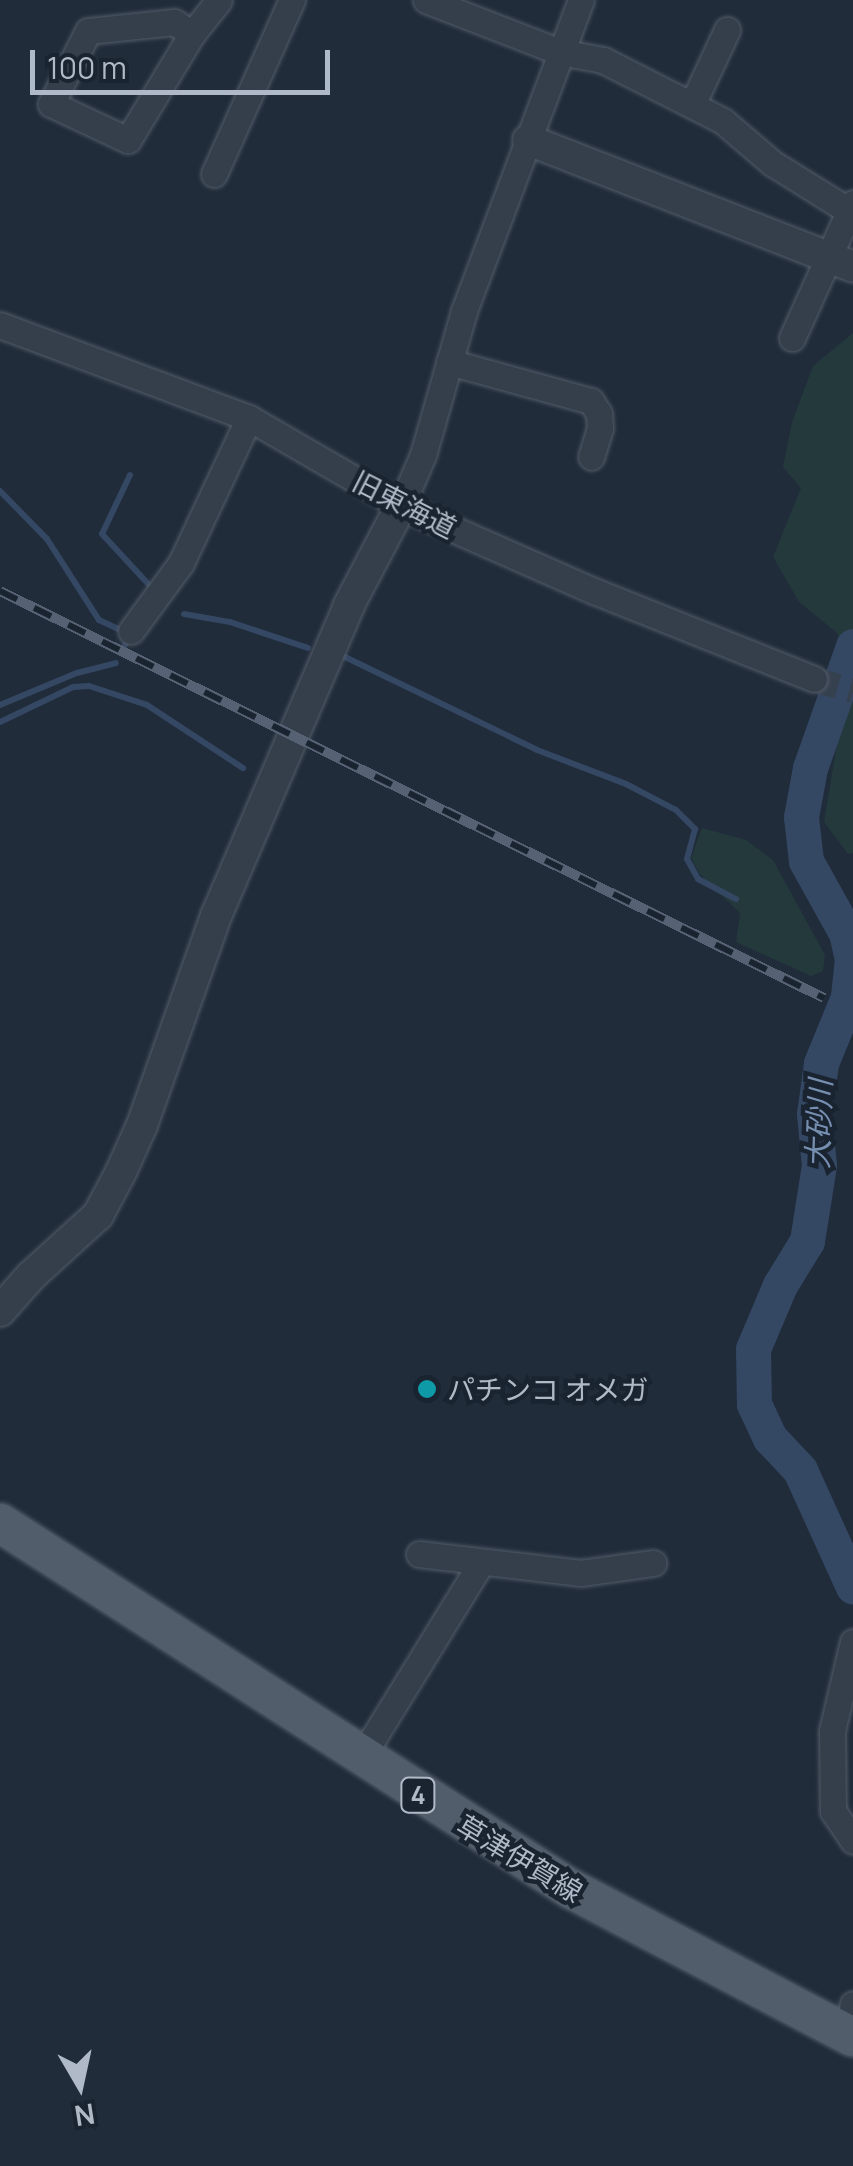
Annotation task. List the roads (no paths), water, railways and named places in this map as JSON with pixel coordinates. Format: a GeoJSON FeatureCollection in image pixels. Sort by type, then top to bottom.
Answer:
{"type":"FeatureCollection","features":[{"type":"Feature","properties":{"kind":"main road","name":"草津伊賀線"},"geometry":{"type":"LineString","coordinates":[[0,1523],[571,1890],[851,2025]]}},
{"type":"Feature","properties":{"kind":"street"},"geometry":{"type":"LineString","coordinates":[[192,34],[174,22],[88,31],[50,104],[128,140],[192,34],[219,0]]}},
{"type":"Feature","properties":{"kind":"street"},"geometry":{"type":"LineString","coordinates":[[214,174],[292,0]]}},
{"type":"Feature","properties":{"kind":"street"},"geometry":{"type":"LineString","coordinates":[[426,0],[560,52],[603,60],[723,121],[772,163],[851,207],[842,262],[792,338]]}},
{"type":"Feature","properties":{"kind":"street"},"geometry":{"type":"LineString","coordinates":[[0,1311],[98,1215],[142,1124],[216,916],[349,605],[423,455],[448,362],[581,0]]}},
{"type":"Feature","properties":{"kind":"street"},"geometry":{"type":"LineString","coordinates":[[692,105],[727,30]]}},
{"type":"Feature","properties":{"kind":"street"},"geometry":{"type":"LineString","coordinates":[[528,140],[842,262]]}},
{"type":"Feature","properties":{"kind":"street","name":"旧東海道"},"geometry":{"type":"LineString","coordinates":[[0,325],[250,418],[400,506],[594,592],[814,679]]}},
{"type":"Feature","properties":{"kind":"street"},"geometry":{"type":"LineString","coordinates":[[448,362],[592,401],[599,414],[600,428],[590,457]]}},
{"type":"Feature","properties":{"kind":"street"},"geometry":{"type":"LineString","coordinates":[[131,630],[182,563],[250,418]]}},
{"type":"Feature","properties":{"kind":"street"},"geometry":{"type":"LineString","coordinates":[[420,1554],[581,1573],[654,1563]]}},
{"type":"Feature","properties":{"kind":"street"},"geometry":{"type":"LineString","coordinates":[[361,1758],[481,1563]]}},
{"type":"Feature","properties":{"kind":"street"},"geometry":{"type":"LineString","coordinates":[[853,1642],[840,1686],[832,1749],[833,1811],[853,1841]]}},
{"type":"Feature","properties":{"kind":"waterway"},"geometry":{"type":"LineString","coordinates":[[130,475],[102,534],[152,588]]}},
{"type":"Feature","properties":{"kind":"waterway"},"geometry":{"type":"LineString","coordinates":[[0,491],[47,539],[99,620],[131,635],[125,645]]}},
{"type":"Feature","properties":{"kind":"waterway"},"geometry":{"type":"LineString","coordinates":[[184,614],[230,622],[308,648]]}},
{"type":"Feature","properties":{"kind":"waterway","name":"大砂川"},"geometry":{"type":"LineString","coordinates":[[853,646],[810,768],[801,817],[806,861],[846,933],[852,958],[848,997],[821,1063],[814,1114],[819,1165],[807,1241],[780,1285],[753,1349],[754,1404],[770,1438],[800,1470],[853,1587]]}},
{"type":"Feature","properties":{"kind":"waterway"},"geometry":{"type":"LineString","coordinates":[[345,657],[537,750],[626,784],[676,810],[695,829],[687,859],[698,879],[736,899]]}},
{"type":"Feature","properties":{"kind":"waterway"},"geometry":{"type":"LineString","coordinates":[[0,705],[77,673],[116,663]]}},
{"type":"Feature","properties":{"kind":"waterway"},"geometry":{"type":"LineString","coordinates":[[0,722],[73,687],[89,686],[147,705],[243,768]]}},
{"type":"Feature","properties":{"kind":"tunnel"},"geometry":{"type":"LineString","coordinates":[[814,679],[853,690]]}},
{"type":"Feature","properties":{"kind":"railway"},"geometry":{"type":"LineString","coordinates":[[0,591],[824,998]]}},
{"type":"Feature","properties":{"kind":"place","name":"パチンコ オメガ"},"geometry":{"type":"Point","coordinates":[427,1389]}}]}
